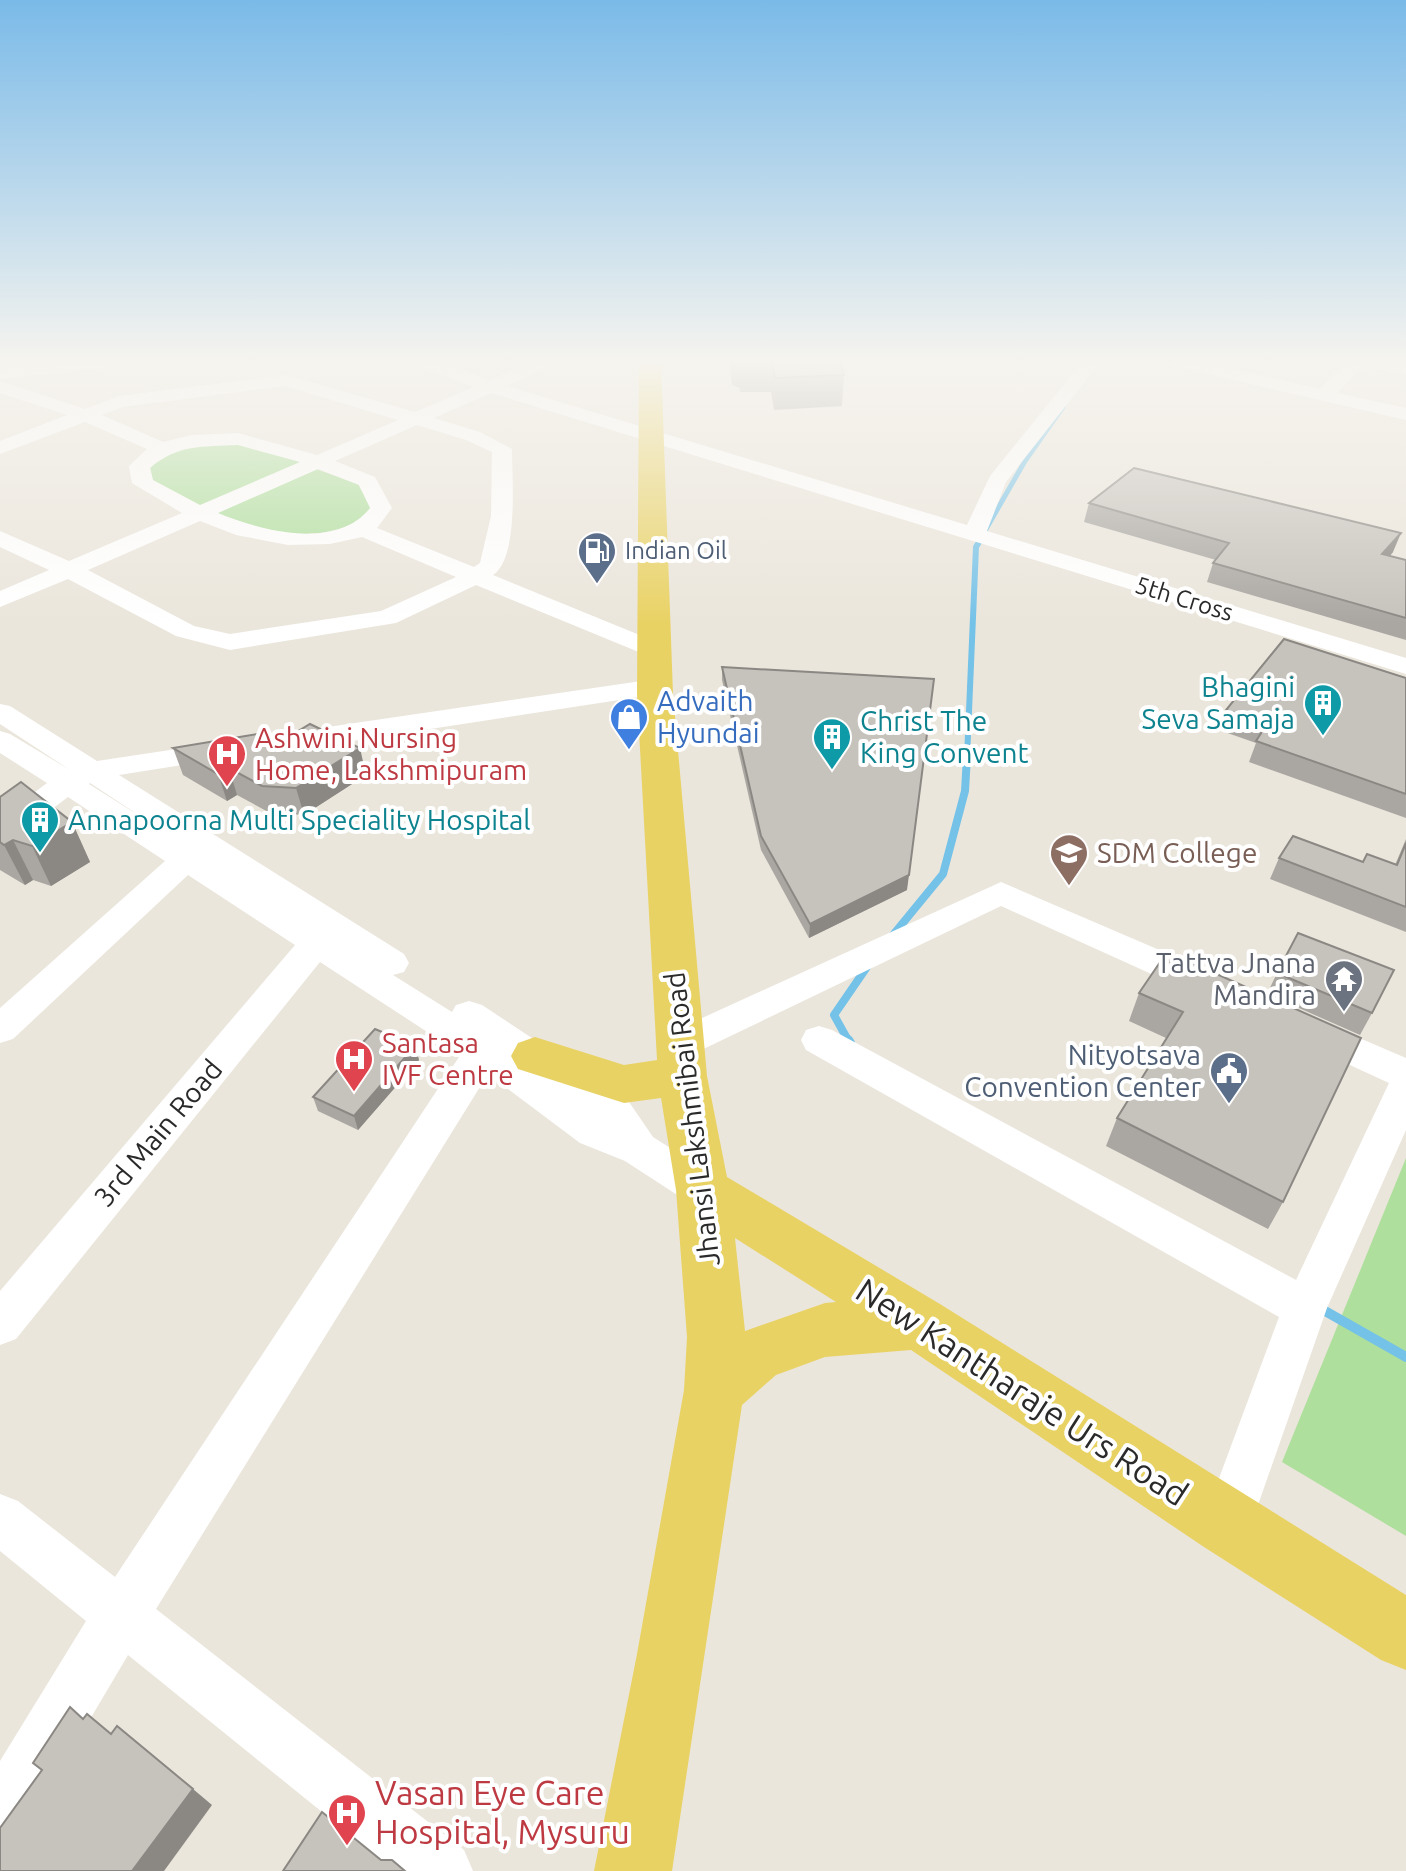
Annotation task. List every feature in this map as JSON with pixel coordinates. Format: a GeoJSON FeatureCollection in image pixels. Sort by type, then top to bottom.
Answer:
{"type":"FeatureCollection","features":[{"type":"Feature","properties":{"kind":"main road","name":"Jhansi Lakshmibai Road"},"geometry":{"type":"LineString","coordinates":[[633,1871],[672,1654],[714,1390],[716,1337],[703,1190],[681,1060],[655,687],[651,448]]}},
{"type":"Feature","properties":{"kind":"main road"},"geometry":{"type":"LineString","coordinates":[[535,1056],[624,1084],[681,1060]]}},
{"type":"Feature","properties":{"kind":"main road","name":"New Kantharaje Urs Road"},"geometry":{"type":"LineString","coordinates":[[703,1190],[919,1323],[1227,1524],[1406,1635]]}},
{"type":"Feature","properties":{"kind":"main road"},"geometry":{"type":"LineString","coordinates":[[714,1390],[756,1354],[825,1330],[919,1323]]}},
{"type":"Feature","properties":{"kind":"street"},"geometry":{"type":"LineString","coordinates":[[161,448],[139,466],[143,483],[200,514],[245,533],[286,540],[328,538],[363,530],[655,650]]}},
{"type":"Feature","properties":{"kind":"street"},"geometry":{"type":"LineString","coordinates":[[271,448],[320,462],[368,481],[381,508],[363,530]]}},
{"type":"Feature","properties":{"kind":"street"},"geometry":{"type":"LineString","coordinates":[[0,600],[351,448]]}},
{"type":"Feature","properties":{"kind":"street"},"geometry":{"type":"LineString","coordinates":[[0,538],[69,570],[185,631],[230,642],[387,618],[491,566],[502,516],[500,448]]}},
{"type":"Feature","properties":{"kind":"street","name":"5th Cross"},"geometry":{"type":"LineString","coordinates":[[692,448],[1406,666]]}},
{"type":"Feature","properties":{"kind":"street"},"geometry":{"type":"LineString","coordinates":[[968,532],[983,516],[988,494],[997,480],[1022,448]]}},
{"type":"Feature","properties":{"kind":"street"},"geometry":{"type":"LineString","coordinates":[[0,833],[81,777],[258,746],[655,687]]}},
{"type":"Feature","properties":{"kind":"street"},"geometry":{"type":"LineString","coordinates":[[0,712],[185,860],[483,1050],[594,1132],[639,1149]]}},
{"type":"Feature","properties":{"kind":"street"},"geometry":{"type":"LineString","coordinates":[[0,740],[81,777],[535,1056],[615,1113],[639,1149]]}},
{"type":"Feature","properties":{"kind":"street"},"geometry":{"type":"LineString","coordinates":[[0,1029],[185,860]]}},
{"type":"Feature","properties":{"kind":"street"},"geometry":{"type":"LineString","coordinates":[[681,1060],[1001,893],[1232,996]]}},
{"type":"Feature","properties":{"kind":"street","name":"3rd Main Road"},"geometry":{"type":"LineString","coordinates":[[0,1324],[316,943]]}},
{"type":"Feature","properties":{"kind":"street"},"geometry":{"type":"LineString","coordinates":[[1290,1022],[1406,1074]]}},
{"type":"Feature","properties":{"kind":"street"},"geometry":{"type":"LineString","coordinates":[[819,1040],[1301,1322]]}},
{"type":"Feature","properties":{"kind":"street"},"geometry":{"type":"LineString","coordinates":[[0,1815],[121,1615],[483,1050]]}},
{"type":"Feature","properties":{"kind":"street"},"geometry":{"type":"LineString","coordinates":[[1227,1524],[1324,1265],[1406,1087]]}},
{"type":"Feature","properties":{"kind":"street","name":"New Kantharaje Urs Road"},"geometry":{"type":"LineString","coordinates":[[639,1149],[703,1190]]}},
{"type":"Feature","properties":{"kind":"street"},"geometry":{"type":"LineString","coordinates":[[0,1519],[443,1871]]}},
{"type":"Feature","properties":{"kind":"green space"},"geometry":{"type":"Polygon","coordinates":[[[257,448],[306,463],[202,508],[153,481],[150,467],[167,451],[257,448]]]}},
{"type":"Feature","properties":{"kind":"green space"},"geometry":{"type":"Polygon","coordinates":[[[316,469],[358,484],[374,513],[334,530],[296,534],[257,527],[216,513],[316,469]]]}},
{"type":"Feature","properties":{"kind":"green space"},"geometry":{"type":"Polygon","coordinates":[[[1406,1158],[1406,1536],[1282,1462],[1406,1158]]]}},
{"type":"Feature","properties":{"kind":"building"},"geometry":{"type":"Polygon","coordinates":[[[1134,468],[1401,533],[1382,554],[1406,560],[1406,618],[1213,563],[1229,543],[1089,503],[1134,468]]]}},
{"type":"Feature","properties":{"kind":"building","name":"Bhagini Seva Samaja"},"geometry":{"type":"Polygon","coordinates":[[[1284,639],[1406,678],[1406,794],[1256,741],[1267,724],[1226,710],[1284,639]]]}},
{"type":"Feature","properties":{"kind":"building","name":"Christ The King Convent"},"geometry":{"type":"Polygon","coordinates":[[[722,667],[934,679],[909,875],[810,924],[761,836],[722,667]]]}},
{"type":"Feature","properties":{"kind":"building"},"geometry":{"type":"Polygon","coordinates":[[[310,724],[360,748],[296,788],[262,786],[229,768],[218,774],[173,748],[263,733],[280,742],[310,724]]]}},
{"type":"Feature","properties":{"kind":"building"},"geometry":{"type":"Polygon","coordinates":[[[21,782],[72,822],[32,846],[13,840],[4,845],[0,842],[0,797],[21,782]]]}},
{"type":"Feature","properties":{"kind":"building"},"geometry":{"type":"Polygon","coordinates":[[[1293,836],[1363,862],[1367,854],[1397,865],[1406,843],[1406,907],[1279,858],[1293,836]]]}},
{"type":"Feature","properties":{"kind":"building"},"geometry":{"type":"Polygon","coordinates":[[[1298,933],[1394,970],[1372,1013],[1277,973],[1298,933]]]}},
{"type":"Feature","properties":{"kind":"building","name":"Nityotsava Convention Center"},"geometry":{"type":"Polygon","coordinates":[[[1167,952],[1361,1038],[1283,1202],[1117,1118],[1183,1012],[1139,993],[1167,952]]]}},
{"type":"Feature","properties":{"kind":"building"},"geometry":{"type":"Polygon","coordinates":[[[375,1029],[415,1046],[354,1116],[313,1097],[375,1029]]]}},
{"type":"Feature","properties":{"kind":"building"},"geometry":{"type":"Polygon","coordinates":[[[70,1707],[83,1719],[87,1714],[111,1734],[117,1726],[193,1789],[132,1871],[0,1871],[0,1828],[42,1770],[33,1763],[70,1707]]]}},
{"type":"Feature","properties":{"kind":"building","name":"Vasan Eye Care Hospital, Mysuru"},"geometry":{"type":"Polygon","coordinates":[[[322,1812],[381,1860],[392,1860],[405,1871],[283,1871],[322,1812]]]}},
{"type":"Feature","properties":{"kind":"waterway"},"geometry":{"type":"LineString","coordinates":[[982,536],[1034,448]]}},
{"type":"Feature","properties":{"kind":"waterway"},"geometry":{"type":"LineString","coordinates":[[967,758],[976,547],[984,534]]}},
{"type":"Feature","properties":{"kind":"waterway"},"geometry":{"type":"LineString","coordinates":[[893,935],[943,874],[965,791],[967,756]]}},
{"type":"Feature","properties":{"kind":"waterway"},"geometry":{"type":"LineString","coordinates":[[849,1042],[834,1015],[869,964]]}},
{"type":"Feature","properties":{"kind":"waterway"},"geometry":{"type":"LineString","coordinates":[[1318,1307],[1406,1357]]}},
{"type":"Feature","properties":{"kind":"place","name":"Indian Oil"},"geometry":{"type":"Point","coordinates":[597,585]}},
{"type":"Feature","properties":{"kind":"place","name":"Bhagini Seva Samaja"},"geometry":{"type":"Point","coordinates":[1323,737]}},
{"type":"Feature","properties":{"kind":"place","name":"Advaith Hyundai"},"geometry":{"type":"Point","coordinates":[629,751]}},
{"type":"Feature","properties":{"kind":"place","name":"Christ The King Convent"},"geometry":{"type":"Point","coordinates":[832,771]}},
{"type":"Feature","properties":{"kind":"place","name":"Ashwini Nursing Home, Lakshmipuram"},"geometry":{"type":"Point","coordinates":[227,788]}},
{"type":"Feature","properties":{"kind":"place","name":"Annapoorna Multi Speciality Hospital"},"geometry":{"type":"Point","coordinates":[40,854]}},
{"type":"Feature","properties":{"kind":"place","name":"SDM College"},"geometry":{"type":"Point","coordinates":[1069,887]}},
{"type":"Feature","properties":{"kind":"place","name":"Tattva Jnana Mandira"},"geometry":{"type":"Point","coordinates":[1344,1013]}},
{"type":"Feature","properties":{"kind":"place","name":"Santasa IVF Centre"},"geometry":{"type":"Point","coordinates":[354,1093]}},
{"type":"Feature","properties":{"kind":"place","name":"Nityotsava Convention Center"},"geometry":{"type":"Point","coordinates":[1229,1105]}},
{"type":"Feature","properties":{"kind":"place","name":"Vasan Eye Care Hospital, Mysuru"},"geometry":{"type":"Point","coordinates":[347,1847]}}]}
